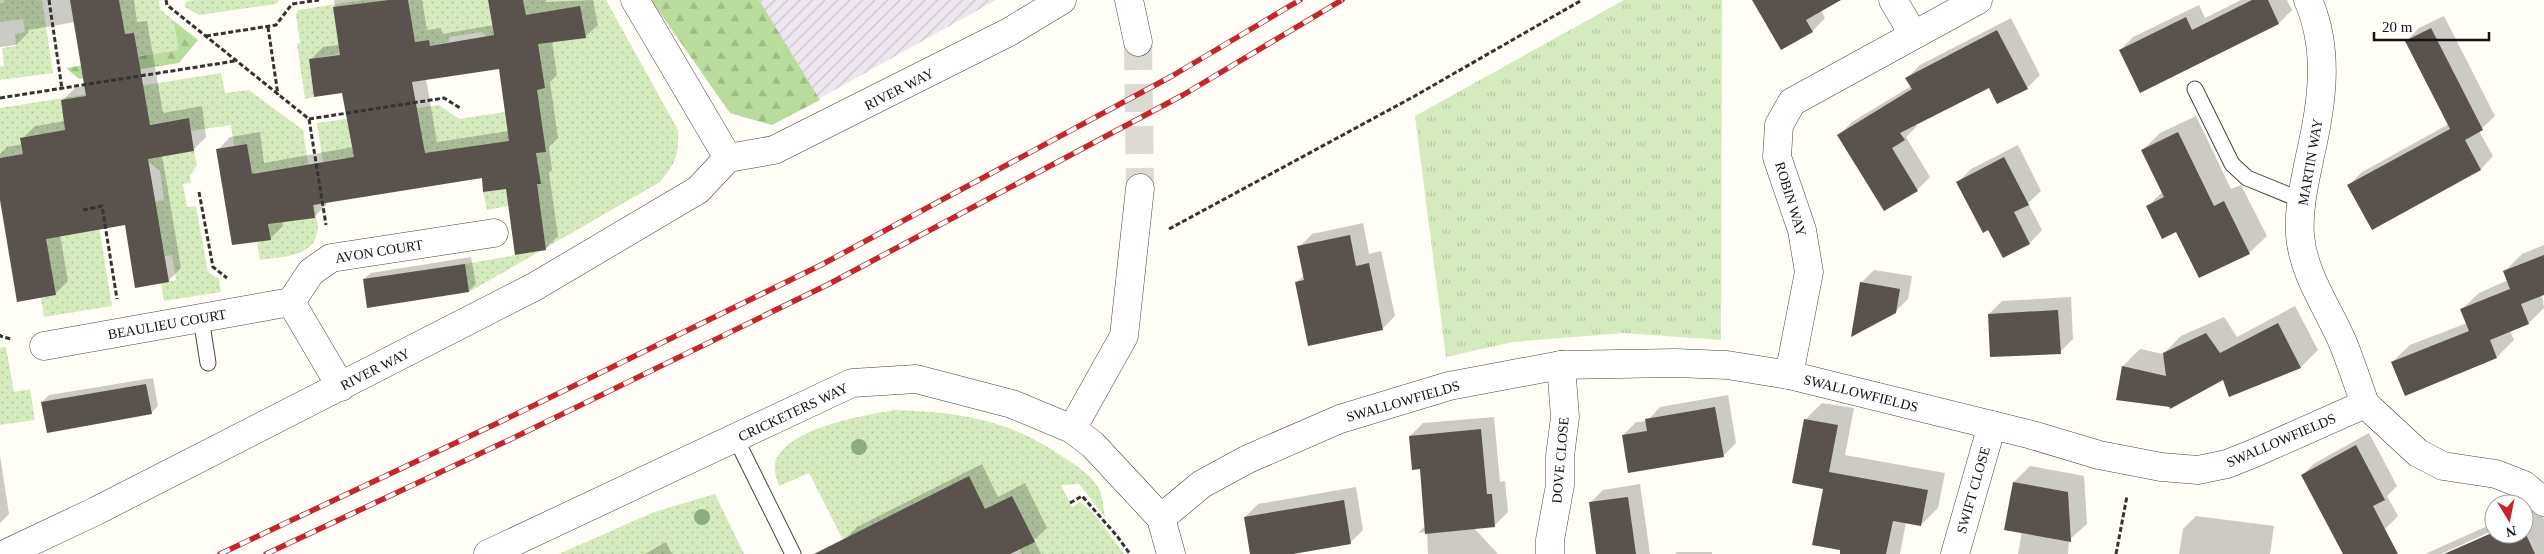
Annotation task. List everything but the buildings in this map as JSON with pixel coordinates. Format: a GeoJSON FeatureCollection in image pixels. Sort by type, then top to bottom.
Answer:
{"type":"FeatureCollection","features":[{"type":"Feature","properties":{"kind":"street"},"geometry":{"type":"LineString","coordinates":[[635,0],[728,158]]}},
{"type":"Feature","properties":{"kind":"street","name":"RIVER WAY"},"geometry":{"type":"LineString","coordinates":[[5,554],[96,511],[534,287],[698,190],[728,158],[774,150],[1010,32],[1062,0]]}},
{"type":"Feature","properties":{"kind":"street"},"geometry":{"type":"LineString","coordinates":[[1129,0],[1138,42]]}},
{"type":"Feature","properties":{"kind":"street"},"geometry":{"type":"LineString","coordinates":[[1894,0],[1913,34]]}},
{"type":"Feature","properties":{"kind":"street","name":"ROBIN WAY"},"geometry":{"type":"LineString","coordinates":[[1790,375],[1809,272],[1802,230],[1777,157],[1779,125],[1792,102],[1978,0]]}},
{"type":"Feature","properties":{"kind":"street","name":"MARTIN WAY"},"geometry":{"type":"LineString","coordinates":[[2308,0],[2321,39],[2322,67],[2317,124],[2301,200],[2300,235],[2308,270],[2343,343],[2365,404]]}},
{"type":"Feature","properties":{"kind":"street"},"geometry":{"type":"LineString","coordinates":[[1072,429],[1124,336],[1140,188]]}},
{"type":"Feature","properties":{"kind":"street","name":"AVON COURT"},"geometry":{"type":"LineString","coordinates":[[291,302],[310,272],[331,258],[494,233]]}},
{"type":"Feature","properties":{"kind":"street"},"geometry":{"type":"LineString","coordinates":[[291,302],[341,387]]}},
{"type":"Feature","properties":{"kind":"street","name":"BEAULIEU COURT"},"geometry":{"type":"LineString","coordinates":[[44,346],[291,302]]}},
{"type":"Feature","properties":{"kind":"street","name":"SWALLOWFIELDS"},"geometry":{"type":"LineString","coordinates":[[1161,518],[1202,484],[1248,458],[1340,419],[1449,386],[1561,365],[1683,363],[1727,366],[1790,375],[1992,425],[2099,455],[2161,467],[2198,470],[2227,464],[2365,404]]}},
{"type":"Feature","properties":{"kind":"street","name":"DOVE CLOSE"},"geometry":{"type":"LineString","coordinates":[[1550,554],[1550,540],[1560,485],[1560,456],[1565,417],[1561,365]]}},
{"type":"Feature","properties":{"kind":"street","name":"CRICKETERS WAY"},"geometry":{"type":"LineString","coordinates":[[488,554],[852,383],[916,378],[1012,404],[1072,429],[1093,445],[1161,518],[1171,554]]}},
{"type":"Feature","properties":{"kind":"street"},"geometry":{"type":"LineString","coordinates":[[2365,404],[2418,452],[2443,466],[2496,474],[2524,486],[2544,502]]}},
{"type":"Feature","properties":{"kind":"street","name":"SWIFT CLOSE"},"geometry":{"type":"LineString","coordinates":[[1955,554],[1992,425]]}},
{"type":"Feature","properties":{"kind":"lane"},"geometry":{"type":"LineString","coordinates":[[2195,88],[2232,164],[2247,178],[2301,200]]}},
{"type":"Feature","properties":{"kind":"lane"},"geometry":{"type":"LineString","coordinates":[[201,318],[208,363]]}},
{"type":"Feature","properties":{"kind":"lane"},"geometry":{"type":"LineString","coordinates":[[736,439],[794,554]]}},
{"type":"Feature","properties":{"kind":"path"},"geometry":{"type":"LineString","coordinates":[[49,0],[62,89]]}},
{"type":"Feature","properties":{"kind":"path"},"geometry":{"type":"LineString","coordinates":[[166,0],[167,5],[309,119],[331,258]]}},
{"type":"Feature","properties":{"kind":"path"},"geometry":{"type":"LineString","coordinates":[[206,36],[276,25],[292,4],[319,0]]}},
{"type":"Feature","properties":{"kind":"path"},"geometry":{"type":"LineString","coordinates":[[1169,230],[1413,97],[1582,0]]}},
{"type":"Feature","properties":{"kind":"path"},"geometry":{"type":"LineString","coordinates":[[268,27],[278,96]]}},
{"type":"Feature","properties":{"kind":"path"},"geometry":{"type":"LineString","coordinates":[[0,98],[235,61]]}},
{"type":"Feature","properties":{"kind":"path"},"geometry":{"type":"LineString","coordinates":[[309,119],[444,98],[460,108]]}},
{"type":"Feature","properties":{"kind":"path"},"geometry":{"type":"LineString","coordinates":[[199,192],[213,267],[228,278],[235,312]]}},
{"type":"Feature","properties":{"kind":"path"},"geometry":{"type":"LineString","coordinates":[[83,210],[102,206],[122,332]]}},
{"type":"Feature","properties":{"kind":"path"},"geometry":{"type":"LineString","coordinates":[[2116,554],[2134,461]]}},
{"type":"Feature","properties":{"kind":"path"},"geometry":{"type":"LineString","coordinates":[[1070,503],[1082,496],[1118,536],[1130,554]]}},
{"type":"Feature","properties":{"kind":"shaded area"},"geometry":{"type":"Polygon","coordinates":[[[651,0],[996,0],[772,125],[730,113],[651,0]]]}},
{"type":"Feature","properties":{"kind":"green space"},"geometry":{"type":"Polygon","coordinates":[[[4,0],[42,0],[53,73],[0,80],[0,67],[4,66],[2,48],[16,46],[15,34],[25,32],[23,19],[0,22],[0,3],[4,3],[4,0]]]}},
{"type":"Feature","properties":{"kind":"green space"},"geometry":{"type":"Polygon","coordinates":[[[119,0],[159,0],[160,9],[174,21],[178,50],[105,61],[113,14],[121,12],[119,0]]]}},
{"type":"Feature","properties":{"kind":"green space"},"geometry":{"type":"Polygon","coordinates":[[[194,0],[279,0],[276,4],[199,15],[185,7],[185,2],[194,0]]]}},
{"type":"Feature","properties":{"kind":"green space"},"geometry":{"type":"Polygon","coordinates":[[[363,0],[488,0],[494,38],[490,39],[482,32],[449,37],[449,42],[430,46],[428,40],[309,59],[314,97],[305,99],[297,44],[300,43],[296,15],[298,10],[363,0]]]}},
{"type":"Feature","properties":{"kind":"green space"},"geometry":{"type":"Polygon","coordinates":[[[523,0],[606,0],[678,130],[678,146],[673,164],[660,182],[546,248],[540,207],[508,206],[487,210],[483,192],[540,183],[536,153],[546,152],[529,91],[545,88],[529,33],[523,0]]]}},
{"type":"Feature","properties":{"kind":"green space"},"geometry":{"type":"Polygon","coordinates":[[[651,0],[759,0],[820,100],[772,125],[730,113],[651,0]]]}},
{"type":"Feature","properties":{"kind":"green space"},"geometry":{"type":"Polygon","coordinates":[[[1624,0],[1722,0],[1721,340],[1624,333],[1513,342],[1446,357],[1415,116],[1624,0]]]}},
{"type":"Feature","properties":{"kind":"green space"},"geometry":{"type":"Polygon","coordinates":[[[174,21],[198,40],[179,63],[79,79],[66,68],[178,50],[174,21]]]}},
{"type":"Feature","properties":{"kind":"green space"},"geometry":{"type":"Polygon","coordinates":[[[221,73],[225,93],[249,90],[303,130],[318,227],[316,237],[311,245],[297,254],[260,260],[257,242],[271,239],[266,211],[258,212],[247,144],[234,146],[231,125],[191,131],[189,118],[140,126],[86,120],[64,124],[67,145],[21,139],[23,154],[0,158],[0,108],[221,73]]]}},
{"type":"Feature","properties":{"kind":"green space"},"geometry":{"type":"Polygon","coordinates":[[[439,105],[459,119],[505,112],[512,157],[325,176],[317,123],[439,105]]]}},
{"type":"Feature","properties":{"kind":"green space"},"geometry":{"type":"Polygon","coordinates":[[[194,151],[197,165],[190,176],[191,183],[183,184],[187,207],[196,206],[208,272],[219,279],[221,292],[164,301],[161,283],[176,280],[172,255],[165,256],[156,207],[142,209],[141,204],[164,200],[160,171],[145,159],[194,151]]]}},
{"type":"Feature","properties":{"kind":"green space"},"geometry":{"type":"Polygon","coordinates":[[[32,206],[97,214],[112,306],[44,317],[41,298],[56,295],[32,206]]]}},
{"type":"Feature","properties":{"kind":"green space"},"geometry":{"type":"Polygon","coordinates":[[[540,251],[469,292],[465,264],[540,251]]]}},
{"type":"Feature","properties":{"kind":"green space"},"geometry":{"type":"Polygon","coordinates":[[[6,347],[14,392],[30,389],[35,420],[0,425],[0,348],[6,347]]]}},
{"type":"Feature","properties":{"kind":"green space"},"geometry":{"type":"Polygon","coordinates":[[[895,410],[942,413],[985,421],[1026,435],[1046,446],[1079,468],[1095,483],[1101,493],[1105,517],[1079,484],[1061,485],[1072,507],[1080,502],[1095,515],[1124,554],[1022,554],[1015,541],[1023,519],[1012,496],[985,509],[843,540],[809,473],[779,486],[775,472],[775,463],[782,451],[794,441],[809,432],[828,425],[865,415],[895,410]]]}},
{"type":"Feature","properties":{"kind":"green space"},"geometry":{"type":"Polygon","coordinates":[[[715,494],[744,554],[559,554],[654,512],[715,494]]]}},
{"type":"Feature","properties":{"kind":"tunnel"},"geometry":{"type":"LineString","coordinates":[[1138,42],[1140,188]]}},
{"type":"Feature","properties":{"kind":"railway"},"geometry":{"type":"LineString","coordinates":[[220,554],[504,420],[821,265],[1172,76],[1300,0]]}},
{"type":"Feature","properties":{"kind":"railway"},"geometry":{"type":"LineString","coordinates":[[266,554],[509,440],[829,284],[1183,95],[1342,0]]}}]}
